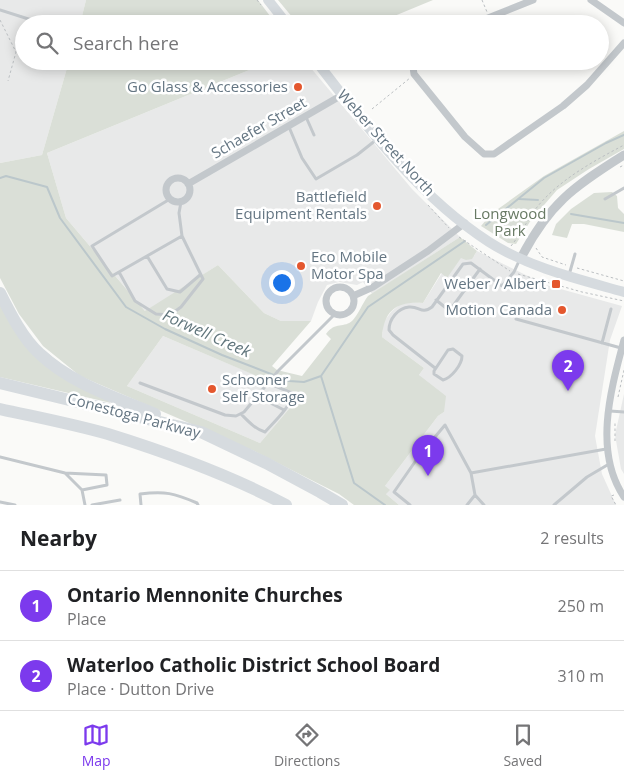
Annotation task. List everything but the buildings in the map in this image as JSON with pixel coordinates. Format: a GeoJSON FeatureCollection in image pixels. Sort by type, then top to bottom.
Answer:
{"type":"FeatureCollection","features":[{"type":"Feature","properties":{"kind":"highway"},"geometry":{"type":"LineString","coordinates":[[0,293],[14,321],[38,353],[67,376],[202,432]]}},
{"type":"Feature","properties":{"kind":"highway","name":"Conestoga Parkway"},"geometry":{"type":"LineString","coordinates":[[0,383],[202,432],[266,463],[342,505]]}},
{"type":"Feature","properties":{"kind":"highway","name":"Conestoga Parkway"},"geometry":{"type":"LineString","coordinates":[[0,409],[108,434],[192,463],[254,488],[286,505]]}},
{"type":"Feature","properties":{"kind":"main road"},"geometry":{"type":"LineString","coordinates":[[268,0],[280,15]]}},
{"type":"Feature","properties":{"kind":"main road","name":"Weber Street North"},"geometry":{"type":"LineString","coordinates":[[323,70],[378,138],[424,190],[489,242],[521,258],[569,276],[624,292]]}},
{"type":"Feature","properties":{"kind":"street"},"geometry":{"type":"LineString","coordinates":[[495,15],[533,0]]}},
{"type":"Feature","properties":{"kind":"street"},"geometry":{"type":"LineString","coordinates":[[592,0],[624,23]]}},
{"type":"Feature","properties":{"kind":"street"},"geometry":{"type":"LineString","coordinates":[[609,60],[624,43]]}},
{"type":"Feature","properties":{"kind":"street"},"geometry":{"type":"LineString","coordinates":[[413,70],[414,74],[477,149],[484,154],[494,154],[563,106],[587,85],[600,70]]}},
{"type":"Feature","properties":{"kind":"street","name":"Schaefer Street"},"geometry":{"type":"LineString","coordinates":[[170,199],[166,192],[170,181],[178,178],[188,184],[342,95]]}},
{"type":"Feature","properties":{"kind":"street"},"geometry":{"type":"LineString","coordinates":[[521,258],[544,219],[558,202],[586,178],[624,155]]}},
{"type":"Feature","properties":{"kind":"street"},"geometry":{"type":"LineString","coordinates":[[170,199],[181,202],[189,194],[188,184]]}},
{"type":"Feature","properties":{"kind":"street"},"geometry":{"type":"LineString","coordinates":[[353,296],[373,287],[465,224]]}},
{"type":"Feature","properties":{"kind":"street"},"geometry":{"type":"LineString","coordinates":[[337,288],[344,288],[353,296],[354,303],[350,310],[343,314],[335,314],[329,309],[327,302],[330,292],[337,288]]}},
{"type":"Feature","properties":{"kind":"street"},"geometry":{"type":"LineString","coordinates":[[624,340],[606,449],[616,482],[624,497]]}},
{"type":"Feature","properties":{"kind":"lane"},"geometry":{"type":"LineString","coordinates":[[0,10],[16,15]]}},
{"type":"Feature","properties":{"kind":"lane"},"geometry":{"type":"LineString","coordinates":[[306,117],[314,135]]}},
{"type":"Feature","properties":{"kind":"lane"},"geometry":{"type":"LineString","coordinates":[[289,127],[302,158],[316,179],[357,155],[378,138]]}},
{"type":"Feature","properties":{"kind":"lane"},"geometry":{"type":"LineString","coordinates":[[605,199],[624,188]]}},
{"type":"Feature","properties":{"kind":"lane"},"geometry":{"type":"LineString","coordinates":[[170,199],[92,246],[112,276],[182,236]]}},
{"type":"Feature","properties":{"kind":"lane"},"geometry":{"type":"LineString","coordinates":[[119,272],[135,301],[156,314],[170,315],[182,307],[203,280],[182,236],[179,213],[181,202]]}},
{"type":"Feature","properties":{"kind":"lane"},"geometry":{"type":"LineString","coordinates":[[569,276],[575,254]]}},
{"type":"Feature","properties":{"kind":"lane"},"geometry":{"type":"LineString","coordinates":[[148,256],[167,289],[180,292],[200,275]]}},
{"type":"Feature","properties":{"kind":"lane"},"geometry":{"type":"LineString","coordinates":[[435,368],[388,330],[394,316],[401,309],[408,307],[426,311],[432,307],[463,264],[471,263],[502,286],[514,272],[521,258]]}},
{"type":"Feature","properties":{"kind":"lane"},"geometry":{"type":"LineString","coordinates":[[436,300],[446,308],[454,306],[480,269]]}},
{"type":"Feature","properties":{"kind":"lane"},"geometry":{"type":"LineString","coordinates":[[602,343],[611,309]]}},
{"type":"Feature","properties":{"kind":"lane"},"geometry":{"type":"LineString","coordinates":[[140,383],[225,415],[236,416],[241,414],[278,371],[335,314]]}},
{"type":"Feature","properties":{"kind":"lane"},"geometry":{"type":"LineString","coordinates":[[516,319],[622,348]]}},
{"type":"Feature","properties":{"kind":"lane"},"geometry":{"type":"LineString","coordinates":[[452,349],[462,356],[462,361],[446,380],[434,374],[435,368],[448,350],[452,349]]}},
{"type":"Feature","properties":{"kind":"lane"},"geometry":{"type":"LineString","coordinates":[[241,414],[248,422],[265,432],[292,400],[292,393],[269,382]]}},
{"type":"Feature","properties":{"kind":"lane"},"geometry":{"type":"LineString","coordinates":[[258,396],[284,410]]}},
{"type":"Feature","properties":{"kind":"lane"},"geometry":{"type":"LineString","coordinates":[[612,411],[624,412]]}},
{"type":"Feature","properties":{"kind":"lane"},"geometry":{"type":"LineString","coordinates":[[410,505],[394,492],[419,456],[446,425],[471,473],[475,495],[484,505]]}},
{"type":"Feature","properties":{"kind":"lane"},"geometry":{"type":"LineString","coordinates":[[471,473],[606,449]]}},
{"type":"Feature","properties":{"kind":"lane"},"geometry":{"type":"LineString","coordinates":[[0,457],[65,473],[106,475],[107,485],[82,490]]}},
{"type":"Feature","properties":{"kind":"lane"},"geometry":{"type":"LineString","coordinates":[[554,505],[587,477],[610,463]]}},
{"type":"Feature","properties":{"kind":"lane"},"geometry":{"type":"LineString","coordinates":[[65,473],[82,490],[85,505]]}},
{"type":"Feature","properties":{"kind":"lane"},"geometry":{"type":"LineString","coordinates":[[141,505],[140,494],[162,492],[180,495],[198,505]]}},
{"type":"Feature","properties":{"kind":"lane"},"geometry":{"type":"LineString","coordinates":[[467,505],[475,495]]}},
{"type":"Feature","properties":{"kind":"lane"},"geometry":{"type":"LineString","coordinates":[[92,505],[120,500]]}},
{"type":"Feature","properties":{"kind":"lane"},"geometry":{"type":"LineString","coordinates":[[0,502],[15,505]]}},
{"type":"Feature","properties":{"kind":"path"},"geometry":{"type":"LineString","coordinates":[[482,0],[489,15]]}},
{"type":"Feature","properties":{"kind":"path"},"geometry":{"type":"LineString","coordinates":[[0,20],[15,50]]}},
{"type":"Feature","properties":{"kind":"path"},"geometry":{"type":"LineString","coordinates":[[8,81],[15,56]]}},
{"type":"Feature","properties":{"kind":"path"},"geometry":{"type":"LineString","coordinates":[[372,109],[414,74]]}},
{"type":"Feature","properties":{"kind":"path"},"geometry":{"type":"LineString","coordinates":[[457,235],[509,270]]}},
{"type":"Feature","properties":{"kind":"path"},"geometry":{"type":"LineString","coordinates":[[512,244],[522,239]]}},
{"type":"Feature","properties":{"kind":"path"},"geometry":{"type":"LineString","coordinates":[[538,252],[540,258]]}},
{"type":"Feature","properties":{"kind":"path"},"geometry":{"type":"LineString","coordinates":[[522,276],[531,276],[560,286],[624,301]]}},
{"type":"Feature","properties":{"kind":"path"},"geometry":{"type":"LineString","coordinates":[[614,443],[612,411],[624,370]]}},
{"type":"Feature","properties":{"kind":"path"},"geometry":{"type":"LineString","coordinates":[[616,494],[611,496],[616,505]]}},
{"type":"Feature","properties":{"kind":"shaded area"},"geometry":{"type":"Polygon","coordinates":[[[0,0],[86,0],[82,15],[15,15],[15,70],[66,70],[42,155],[0,163],[0,0]]]}},
{"type":"Feature","properties":{"kind":"shaded area"},"geometry":{"type":"Polygon","coordinates":[[[249,70],[313,70],[412,189],[460,237],[372,294],[363,282],[357,285],[339,282],[327,285],[311,321],[281,321],[264,313],[218,265],[146,312],[66,218],[47,153],[249,70]]]}},
{"type":"Feature","properties":{"kind":"shaded area"},"geometry":{"type":"Polygon","coordinates":[[[477,251],[546,285],[622,306],[610,340],[595,436],[602,474],[616,505],[399,505],[386,494],[385,486],[438,416],[444,412],[419,375],[424,368],[382,337],[383,323],[399,305],[409,302],[423,303],[442,273],[447,277],[461,257],[474,256],[477,251]]]}},
{"type":"Feature","properties":{"kind":"shaded area","name":"Schooner Self Storage"},"geometry":{"type":"Polygon","coordinates":[[[163,336],[297,393],[294,403],[260,443],[127,386],[163,336]]]}},
{"type":"Feature","properties":{"kind":"shaded area"},"geometry":{"type":"Polygon","coordinates":[[[624,394],[624,474],[621,469],[615,435],[624,394]]]}},
{"type":"Feature","properties":{"kind":"green space"},"geometry":{"type":"Polygon","coordinates":[[[86,0],[258,0],[269,15],[82,15],[86,0]]]}},
{"type":"Feature","properties":{"kind":"green space"},"geometry":{"type":"Polygon","coordinates":[[[278,0],[433,0],[397,15],[290,15],[278,0]]]}},
{"type":"Feature","properties":{"kind":"green space"},"geometry":{"type":"Polygon","coordinates":[[[66,70],[249,70],[47,153],[66,218],[145,311],[218,265],[264,313],[281,321],[311,321],[272,366],[277,370],[302,376],[331,339],[326,334],[329,330],[336,326],[350,323],[368,296],[460,237],[477,251],[472,259],[466,260],[461,258],[447,278],[441,273],[423,303],[406,304],[394,309],[389,314],[383,328],[382,337],[424,368],[419,375],[446,396],[444,412],[438,416],[385,486],[390,490],[386,494],[399,505],[354,505],[339,494],[254,451],[80,376],[43,346],[19,314],[0,278],[0,163],[42,155],[66,70]],[[163,336],[127,386],[260,443],[294,403],[296,393],[163,336]]]}},
{"type":"Feature","properties":{"kind":"green space","name":"Longwood Park"},"geometry":{"type":"Polygon","coordinates":[[[624,131],[624,149],[557,190],[531,220],[516,244],[508,243],[481,226],[491,214],[544,176],[624,131]]]}},
{"type":"Feature","properties":{"kind":"green space"},"geometry":{"type":"Polygon","coordinates":[[[612,192],[617,196],[618,208],[624,214],[624,232],[584,224],[572,224],[567,238],[552,235],[556,224],[571,209],[594,193],[612,192]]]}},
{"type":"Feature","properties":{"kind":"green space"},"geometry":{"type":"Polygon","coordinates":[[[0,304],[13,326],[111,403],[0,377],[0,304]]]}},
{"type":"Feature","properties":{"kind":"waterway"},"geometry":{"type":"LineString","coordinates":[[486,225],[544,178],[624,135]]}},
{"type":"Feature","properties":{"kind":"waterway","name":"Forwell Creek"},"geometry":{"type":"LineString","coordinates":[[0,178],[6,176],[47,187],[60,218],[126,307],[165,329],[222,355],[289,381],[304,382],[321,376]]}},
{"type":"Feature","properties":{"kind":"waterway"},"geometry":{"type":"LineString","coordinates":[[519,199],[538,200]]}},
{"type":"Feature","properties":{"kind":"waterway"},"geometry":{"type":"LineString","coordinates":[[571,214],[624,223]]}},
{"type":"Feature","properties":{"kind":"waterway"},"geometry":{"type":"LineString","coordinates":[[321,376],[368,307],[465,241]]}},
{"type":"Feature","properties":{"kind":"waterway","name":"Forwell Creek"},"geometry":{"type":"LineString","coordinates":[[321,376],[354,483],[385,505]]}},
{"type":"Feature","properties":{"kind":"place","name":"Go Glass & Accessories"},"geometry":{"type":"Point","coordinates":[298,87]}},
{"type":"Feature","properties":{"kind":"place","name":"Battlefield Equipment Rentals"},"geometry":{"type":"Point","coordinates":[377,206]}},
{"type":"Feature","properties":{"kind":"place","name":"Eco Mobile Motor Spa"},"geometry":{"type":"Point","coordinates":[301,266]}},
{"type":"Feature","properties":{"kind":"place","name":"Weber / Albert"},"geometry":{"type":"Point","coordinates":[556,284]}},
{"type":"Feature","properties":{"kind":"place","name":"Motion Canada"},"geometry":{"type":"Point","coordinates":[562,310]}},
{"type":"Feature","properties":{"kind":"place","name":"Schooner Self Storage"},"geometry":{"type":"Point","coordinates":[212,389]}},
{"type":"Feature","properties":{"kind":"place","name":"Waterloo Catholic District School Board"},"geometry":{"type":"Point","coordinates":[568,391]}},
{"type":"Feature","properties":{"kind":"place","name":"Ontario Mennonite Churches"},"geometry":{"type":"Point","coordinates":[428,476]}}]}
